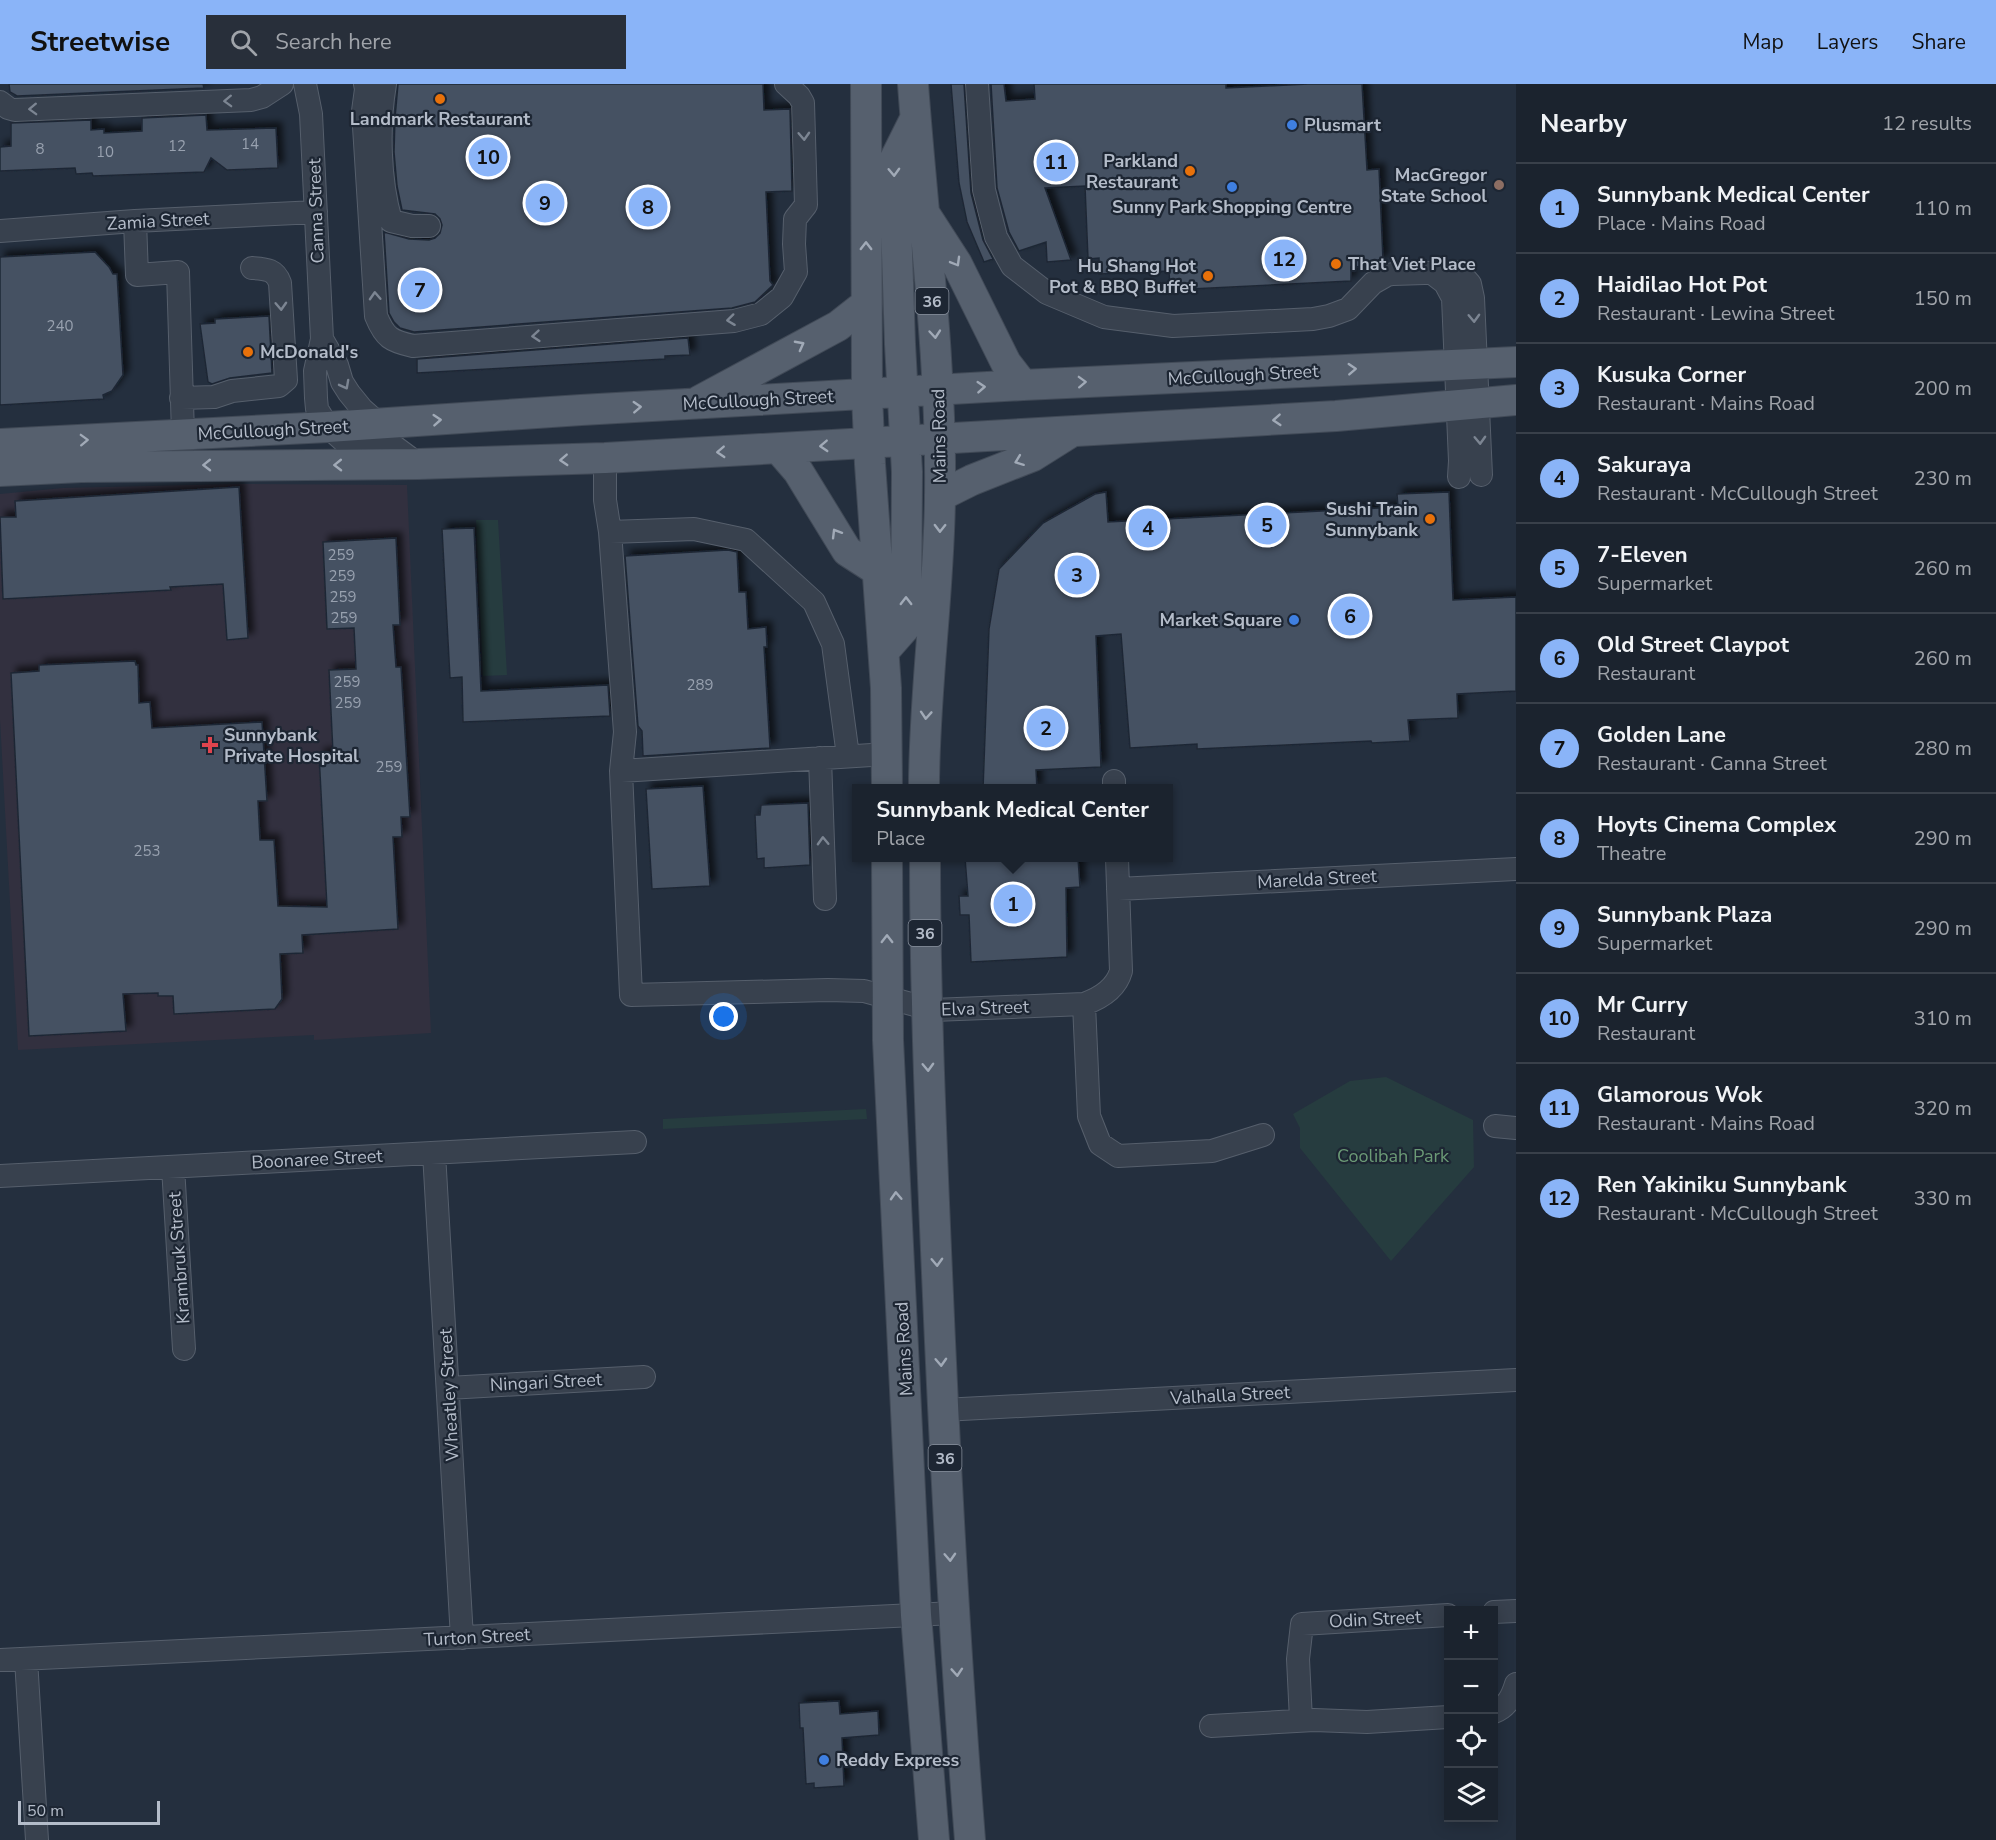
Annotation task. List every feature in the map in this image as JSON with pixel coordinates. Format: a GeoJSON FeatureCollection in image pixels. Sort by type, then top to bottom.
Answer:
{"type":"FeatureCollection","features":[{"type":"Feature","properties":{"kind":"main road"},"geometry":{"type":"LineString","coordinates":[[866,84],[867,394],[884,651],[887,784]]}},
{"type":"Feature","properties":{"kind":"main road","name":"Mains Road"},"geometry":{"type":"LineString","coordinates":[[913,84],[937,352],[940,440],[939,559],[927,712],[924,784]]}},
{"type":"Feature","properties":{"kind":"main road"},"geometry":{"type":"LineString","coordinates":[[884,651],[906,626],[907,482],[894,161],[916,119]]}},
{"type":"Feature","properties":{"kind":"main road"},"geometry":{"type":"LineString","coordinates":[[924,213],[957,264],[1006,363],[1023,385]]}},
{"type":"Feature","properties":{"kind":"main road"},"geometry":{"type":"LineString","coordinates":[[694,404],[838,326],[866,304]]}},
{"type":"Feature","properties":{"kind":"main road","name":"McCullough Street"},"geometry":{"type":"LineString","coordinates":[[0,444],[328,427],[1023,385],[1516,362]]}},
{"type":"Feature","properties":{"kind":"main road","name":"McCullough Street"},"geometry":{"type":"LineString","coordinates":[[0,471],[81,467],[418,464],[605,458],[1336,416],[1516,400]]}},
{"type":"Feature","properties":{"kind":"main road"},"geometry":{"type":"LineString","coordinates":[[940,496],[972,480],[1033,456],[1070,432]]}},
{"type":"Feature","properties":{"kind":"main road"},"geometry":{"type":"LineString","coordinates":[[780,448],[798,471],[847,551],[878,571]]}},
{"type":"Feature","properties":{"kind":"main road","name":"Mains Road"},"geometry":{"type":"LineString","coordinates":[[887,862],[887,998],[916,1615],[934,1840]]}},
{"type":"Feature","properties":{"kind":"main road","name":"Mains Road"},"geometry":{"type":"LineString","coordinates":[[925,862],[926,1009],[943,1410],[970,1840]]}},
{"type":"Feature","properties":{"kind":"street"},"geometry":{"type":"LineString","coordinates":[[0,102],[15,110],[251,100],[262,97],[282,84]]}},
{"type":"Feature","properties":{"kind":"street","name":"Canna Street"},"geometry":{"type":"LineString","coordinates":[[305,84],[311,114],[322,339],[315,371],[317,409],[339,439],[351,445],[395,447],[418,464]]}},
{"type":"Feature","properties":{"kind":"street"},"geometry":{"type":"LineString","coordinates":[[372,86],[376,316],[381,329],[388,338],[413,346],[734,321],[761,314],[782,297],[796,272],[795,219],[806,205],[802,103],[799,96],[786,84]]}},
{"type":"Feature","properties":{"kind":"street"},"geometry":{"type":"LineString","coordinates":[[977,84],[984,190],[996,237],[1012,266],[1047,293],[1104,317],[1173,326],[1313,319],[1348,309],[1373,283],[1387,274],[1432,273],[1445,283],[1453,298],[1466,364],[1470,476]]}},
{"type":"Feature","properties":{"kind":"street"},"geometry":{"type":"LineString","coordinates":[[372,109],[381,127],[385,201],[391,221],[412,226],[429,226]]}},
{"type":"Feature","properties":{"kind":"street","name":"Zamia Street"},"geometry":{"type":"LineString","coordinates":[[0,231],[135,221],[316,212]]}},
{"type":"Feature","properties":{"kind":"street"},"geometry":{"type":"LineString","coordinates":[[135,221],[137,275],[178,272],[183,434]]}},
{"type":"Feature","properties":{"kind":"street"},"geometry":{"type":"LineString","coordinates":[[182,398],[214,397],[232,391],[279,386],[286,380],[280,283],[277,275],[269,270],[252,268]]}},
{"type":"Feature","properties":{"kind":"street","name":"Canna Street"},"geometry":{"type":"LineString","coordinates":[[322,339],[337,365],[345,387],[362,409],[379,424]]}},
{"type":"Feature","properties":{"kind":"street"},"geometry":{"type":"LineString","coordinates":[[605,458],[606,500],[625,732],[621,771],[887,754]]}},
{"type":"Feature","properties":{"kind":"street"},"geometry":{"type":"LineString","coordinates":[[610,532],[693,529],[746,540],[814,602],[833,644],[848,756]]}},
{"type":"Feature","properties":{"kind":"street"},"geometry":{"type":"LineString","coordinates":[[820,758],[825,899]]}},
{"type":"Feature","properties":{"kind":"street","name":"Elva Street"},"geometry":{"type":"LineString","coordinates":[[621,771],[632,995],[828,990],[864,991],[926,1009],[1084,1004]]}},
{"type":"Feature","properties":{"kind":"street"},"geometry":{"type":"LineString","coordinates":[[1117,862],[1122,962],[1119,978],[1107,992],[1084,1004],[1089,1116],[1100,1144],[1118,1156],[1212,1151],[1263,1135]]}},
{"type":"Feature","properties":{"kind":"street","name":"Marelda Street"},"geometry":{"type":"LineString","coordinates":[[1118,889],[1516,869]]}},
{"type":"Feature","properties":{"kind":"street","name":"Boonaree Street"},"geometry":{"type":"LineString","coordinates":[[0,1176],[635,1143]]}},
{"type":"Feature","properties":{"kind":"street","name":"Wheatley Street"},"geometry":{"type":"LineString","coordinates":[[434,1153],[462,1638]]}},
{"type":"Feature","properties":{"kind":"street","name":"Krambruk Street"},"geometry":{"type":"LineString","coordinates":[[173,1167],[184,1349]]}},
{"type":"Feature","properties":{"kind":"street","name":"Ningari Street"},"geometry":{"type":"LineString","coordinates":[[448,1388],[644,1377]]}},
{"type":"Feature","properties":{"kind":"street","name":"Valhalla Street"},"geometry":{"type":"LineString","coordinates":[[943,1410],[1516,1380]]}},
{"type":"Feature","properties":{"kind":"street"},"geometry":{"type":"LineString","coordinates":[[1498,1612],[1516,1611]]}},
{"type":"Feature","properties":{"kind":"street","name":"Turton Street"},"geometry":{"type":"LineString","coordinates":[[0,1660],[954,1613]]}},
{"type":"Feature","properties":{"kind":"street","name":"Odin Street"},"geometry":{"type":"LineString","coordinates":[[1301,1720],[1298,1659],[1302,1624],[1444,1615]]}},
{"type":"Feature","properties":{"kind":"street"},"geometry":{"type":"LineString","coordinates":[[26,1659],[37,1840]]}},
{"type":"Feature","properties":{"kind":"street"},"geometry":{"type":"LineString","coordinates":[[1498,1710],[1511,1700],[1516,1684]]}},
{"type":"Feature","properties":{"kind":"street"},"geometry":{"type":"LineString","coordinates":[[1211,1726],[1301,1720],[1367,1722],[1444,1717]]}},
{"type":"Feature","properties":{"kind":"shaded area","name":"Sunnybank Private Hospital"},"geometry":{"type":"Polygon","coordinates":[[[239,484],[407,485],[431,1033],[314,1040],[314,1035],[18,1050],[0,719],[0,494],[63,488],[239,484]]]}},
{"type":"Feature","properties":{"kind":"green space"},"geometry":{"type":"Polygon","coordinates":[[[476,520],[498,520],[507,675],[483,676],[476,520]]]}},
{"type":"Feature","properties":{"kind":"green space","name":"Coolibah Park"},"geometry":{"type":"Polygon","coordinates":[[[1386,1077],[1473,1120],[1474,1167],[1391,1261],[1300,1148],[1300,1128],[1293,1114],[1350,1081],[1386,1077]]]}},
{"type":"Feature","properties":{"kind":"green space"},"geometry":{"type":"Polygon","coordinates":[[[866,1109],[867,1119],[663,1129],[663,1119],[866,1109]]]}},
{"type":"Feature","properties":{"kind":"building"},"geometry":{"type":"Polygon","coordinates":[[[9,84],[203,84],[204,88],[17,96],[10,92],[9,84]]]}},
{"type":"Feature","properties":{"kind":"building"},"geometry":{"type":"Polygon","coordinates":[[[398,84],[763,84],[764,110],[790,109],[792,191],[766,192],[770,281],[773,285],[755,302],[732,308],[414,332],[400,328],[389,313],[384,232],[409,239],[429,240],[440,233],[442,225],[435,214],[402,210],[394,152],[398,84]]]}},
{"type":"Feature","properties":{"kind":"building"},"geometry":{"type":"Polygon","coordinates":[[[951,84],[964,84],[971,193],[983,240],[993,259],[984,262],[967,222],[959,183],[951,84]]]}},
{"type":"Feature","properties":{"kind":"building","name":"Sunny Park Shopping Centre"},"geometry":{"type":"Polygon","coordinates":[[[991,84],[1004,84],[1006,101],[1035,99],[1034,84],[1226,84],[1226,88],[1362,84],[1367,170],[1379,169],[1383,260],[1377,261],[1375,266],[1351,267],[1351,281],[1170,290],[1169,271],[1099,274],[1099,258],[1088,259],[1085,186],[1045,188],[1071,260],[1047,262],[1046,242],[1019,251],[1009,232],[997,188],[991,84]]]}},
{"type":"Feature","properties":{"kind":"building"},"geometry":{"type":"Polygon","coordinates":[[[206,115],[207,130],[276,128],[278,168],[227,170],[211,158],[204,172],[93,176],[92,173],[76,174],[75,168],[0,171],[0,147],[11,146],[11,123],[91,120],[91,130],[104,129],[104,133],[142,131],[142,118],[206,115]]]}},
{"type":"Feature","properties":{"kind":"building"},"geometry":{"type":"Polygon","coordinates":[[[95,252],[113,274],[117,274],[123,375],[112,391],[103,395],[104,399],[0,405],[0,257],[95,252]]]}},
{"type":"Feature","properties":{"kind":"building","name":"McDonald's"},"geometry":{"type":"Polygon","coordinates":[[[269,316],[272,373],[230,378],[212,384],[208,382],[200,324],[215,323],[215,319],[269,316]]]}},
{"type":"Feature","properties":{"kind":"building"},"geometry":{"type":"Polygon","coordinates":[[[688,338],[690,355],[665,356],[665,359],[417,373],[417,359],[688,338]]]}},
{"type":"Feature","properties":{"kind":"building"},"geometry":{"type":"Polygon","coordinates":[[[239,487],[248,638],[227,640],[223,584],[170,587],[171,590],[3,599],[0,517],[16,517],[15,501],[239,487]]]}},
{"type":"Feature","properties":{"kind":"building"},"geometry":{"type":"Polygon","coordinates":[[[1106,492],[1108,522],[1398,507],[1397,494],[1449,492],[1453,600],[1516,597],[1516,691],[1457,694],[1458,718],[1408,720],[1410,741],[1197,749],[1197,744],[1130,748],[1121,634],[1096,636],[1101,767],[1036,770],[1037,784],[983,784],[989,629],[999,569],[1043,523],[1095,494],[1106,492]]]}},
{"type":"Feature","properties":{"kind":"building"},"geometry":{"type":"Polygon","coordinates":[[[474,528],[481,691],[608,685],[610,716],[463,722],[462,677],[450,678],[442,529],[474,528]]]}},
{"type":"Feature","properties":{"kind":"building"},"geometry":{"type":"Polygon","coordinates":[[[396,538],[400,625],[393,625],[396,667],[401,667],[410,817],[401,817],[402,837],[393,837],[398,929],[302,935],[303,953],[280,954],[282,999],[275,1009],[174,1014],[173,996],[158,996],[158,993],[123,994],[126,1031],[29,1036],[11,673],[39,671],[39,665],[135,661],[138,665],[139,703],[150,702],[152,728],[262,722],[267,801],[258,801],[260,840],[274,840],[278,906],[327,907],[319,754],[333,753],[329,670],[356,669],[354,628],[327,629],[323,542],[396,538]]]}},
{"type":"Feature","properties":{"kind":"building"},"geometry":{"type":"Polygon","coordinates":[[[728,550],[737,552],[739,592],[746,592],[748,629],[766,627],[767,647],[764,647],[770,748],[643,756],[642,731],[638,726],[625,556],[728,550]]]}},
{"type":"Feature","properties":{"kind":"building"},"geometry":{"type":"Polygon","coordinates":[[[703,786],[710,886],[652,889],[646,789],[703,786]]]}},
{"type":"Feature","properties":{"kind":"building"},"geometry":{"type":"Polygon","coordinates":[[[808,803],[810,865],[764,868],[764,858],[757,859],[755,815],[760,815],[761,805],[808,803]]]}},
{"type":"Feature","properties":{"kind":"building"},"geometry":{"type":"Polygon","coordinates":[[[965,862],[1078,862],[1080,887],[1066,888],[1067,957],[971,962],[969,915],[960,915],[959,896],[968,896],[965,862]]]}},
{"type":"Feature","properties":{"kind":"building","name":"Reddy Express"},"geometry":{"type":"Polygon","coordinates":[[[839,1701],[840,1714],[878,1711],[879,1735],[842,1738],[844,1786],[814,1788],[814,1783],[806,1784],[803,1728],[800,1728],[799,1703],[839,1701]]]}},
{"type":"Feature","properties":{"kind":"place","name":"Landmark Restaurant"},"geometry":{"type":"Point","coordinates":[440,99]}},
{"type":"Feature","properties":{"kind":"place","name":"Plusmart"},"geometry":{"type":"Point","coordinates":[1292,125]}},
{"type":"Feature","properties":{"kind":"place","name":"Mr Curry"},"geometry":{"type":"Point","coordinates":[488,157]}},
{"type":"Feature","properties":{"kind":"place","name":"Glamorous Wok"},"geometry":{"type":"Point","coordinates":[1056,162]}},
{"type":"Feature","properties":{"kind":"place","name":"Parkland Restaurant"},"geometry":{"type":"Point","coordinates":[1190,171]}},
{"type":"Feature","properties":{"kind":"place","name":"MacGregor State School"},"geometry":{"type":"Point","coordinates":[1499,185]}},
{"type":"Feature","properties":{"kind":"place","name":"Sunny Park Shopping Centre"},"geometry":{"type":"Point","coordinates":[1232,187]}},
{"type":"Feature","properties":{"kind":"place","name":"Sunnybank Plaza"},"geometry":{"type":"Point","coordinates":[545,203]}},
{"type":"Feature","properties":{"kind":"place","name":"Hoyts Cinema Complex"},"geometry":{"type":"Point","coordinates":[648,207]}},
{"type":"Feature","properties":{"kind":"place","name":"Ren Yakiniku Sunnybank"},"geometry":{"type":"Point","coordinates":[1284,259]}},
{"type":"Feature","properties":{"kind":"place","name":"That Viet Place"},"geometry":{"type":"Point","coordinates":[1336,264]}},
{"type":"Feature","properties":{"kind":"place","name":"Hu Shang Hot Pot & BBQ Buffet"},"geometry":{"type":"Point","coordinates":[1208,276]}},
{"type":"Feature","properties":{"kind":"place","name":"Golden Lane"},"geometry":{"type":"Point","coordinates":[420,290]}},
{"type":"Feature","properties":{"kind":"place","name":"McDonald's"},"geometry":{"type":"Point","coordinates":[248,352]}},
{"type":"Feature","properties":{"kind":"place","name":"Sushi Train Sunnybank"},"geometry":{"type":"Point","coordinates":[1430,519]}},
{"type":"Feature","properties":{"kind":"place","name":"7-Eleven"},"geometry":{"type":"Point","coordinates":[1267,525]}},
{"type":"Feature","properties":{"kind":"place","name":"Sakuraya"},"geometry":{"type":"Point","coordinates":[1148,528]}},
{"type":"Feature","properties":{"kind":"place","name":"Kusuka Corner"},"geometry":{"type":"Point","coordinates":[1077,575]}},
{"type":"Feature","properties":{"kind":"place","name":"Old Street Claypot"},"geometry":{"type":"Point","coordinates":[1350,616]}},
{"type":"Feature","properties":{"kind":"place","name":"Market Square"},"geometry":{"type":"Point","coordinates":[1294,620]}},
{"type":"Feature","properties":{"kind":"place","name":"Haidilao Hot Pot"},"geometry":{"type":"Point","coordinates":[1046,728]}},
{"type":"Feature","properties":{"kind":"place","name":"Sunnybank Private Hospital"},"geometry":{"type":"Point","coordinates":[210,745]}},
{"type":"Feature","properties":{"kind":"place","name":"Sunnybank Medical Center"},"geometry":{"type":"Point","coordinates":[1013,904]}},
{"type":"Feature","properties":{"kind":"place","name":"Reddy Express"},"geometry":{"type":"Point","coordinates":[824,1760]}}]}
